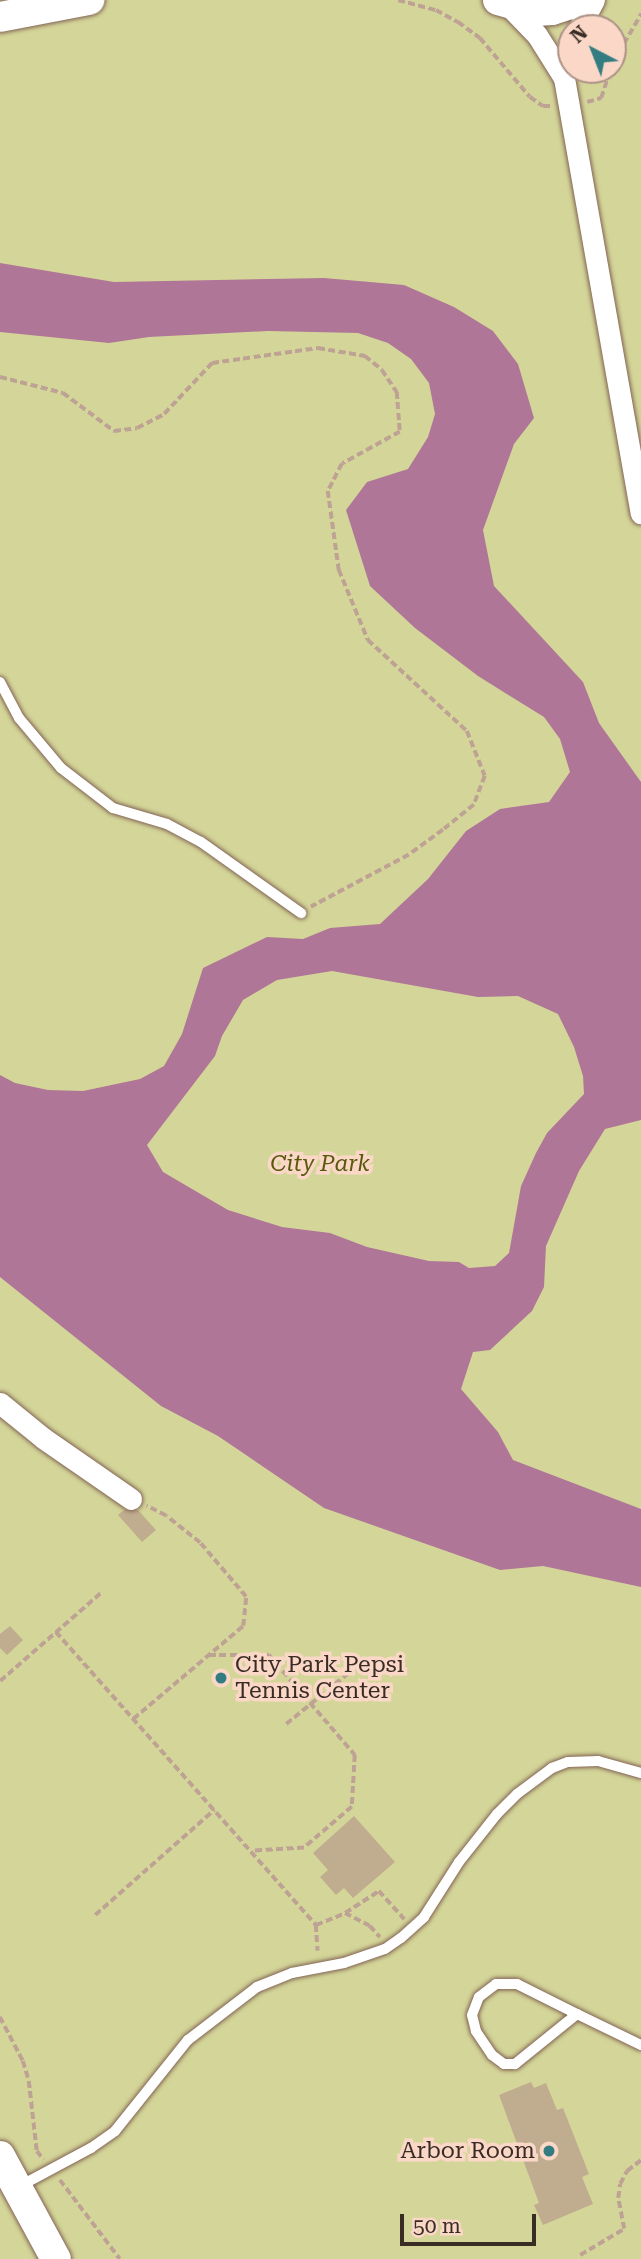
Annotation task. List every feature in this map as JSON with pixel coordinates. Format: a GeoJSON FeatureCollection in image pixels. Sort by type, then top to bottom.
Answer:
{"type":"FeatureCollection","features":[{"type":"Feature","properties":{"kind":"street"},"geometry":{"type":"LineString","coordinates":[[0,16],[89,0]]}},
{"type":"Feature","properties":{"kind":"street"},"geometry":{"type":"LineString","coordinates":[[503,2],[522,9],[552,10],[582,0]]}},
{"type":"Feature","properties":{"kind":"street"},"geometry":{"type":"LineString","coordinates":[[503,2],[537,35],[557,67]]}},
{"type":"Feature","properties":{"kind":"street"},"geometry":{"type":"LineString","coordinates":[[565,84],[641,513]]}},
{"type":"Feature","properties":{"kind":"street"},"geometry":{"type":"LineString","coordinates":[[0,1403],[43,1438],[131,1499]]}},
{"type":"Feature","properties":{"kind":"street"},"geometry":{"type":"LineString","coordinates":[[0,2156],[56,2259]]}},
{"type":"Feature","properties":{"kind":"lane"},"geometry":{"type":"LineString","coordinates":[[0,682],[19,718],[61,768],[113,808],[167,824],[201,842],[301,914]]}},
{"type":"Feature","properties":{"kind":"lane"},"geometry":{"type":"LineString","coordinates":[[17,2187],[92,2148],[115,2131],[188,2040],[257,1987],[292,1973],[344,1963],[385,1948],[401,1938],[424,1917],[459,1862],[497,1814],[517,1794],[552,1768],[568,1762],[598,1761],[641,1773]]}},
{"type":"Feature","properties":{"kind":"lane"},"geometry":{"type":"LineString","coordinates":[[577,2014],[515,2064],[504,2064],[487,2047],[476,2031],[472,2015],[479,1997],[496,1984],[517,1984],[641,2045]]}},
{"type":"Feature","properties":{"kind":"path"},"geometry":{"type":"LineString","coordinates":[[398,0],[436,10],[480,38],[530,97],[543,106],[569,106],[601,98],[606,84]]}},
{"type":"Feature","properties":{"kind":"path"},"geometry":{"type":"LineString","coordinates":[[627,38],[641,14]]}},
{"type":"Feature","properties":{"kind":"path"},"geometry":{"type":"LineString","coordinates":[[0,377],[63,393],[114,431],[137,428],[164,414],[212,363],[318,348],[365,356],[382,370],[397,392],[400,432],[342,464],[328,491],[339,570],[369,640],[467,731],[485,776],[474,805],[443,830],[408,855],[340,889],[301,914]]}},
{"type":"Feature","properties":{"kind":"path"},"geometry":{"type":"LineString","coordinates":[[131,1499],[166,1516],[200,1543],[246,1597],[243,1626],[134,1720]]}},
{"type":"Feature","properties":{"kind":"path"},"geometry":{"type":"LineString","coordinates":[[0,1681],[101,1593]]}},
{"type":"Feature","properties":{"kind":"path"},"geometry":{"type":"LineString","coordinates":[[56,1632],[316,1925],[318,1951]]}},
{"type":"Feature","properties":{"kind":"path"},"geometry":{"type":"LineString","coordinates":[[209,1655],[268,1655],[355,1755],[352,1807],[304,1848],[251,1852]]}},
{"type":"Feature","properties":{"kind":"path"},"geometry":{"type":"LineString","coordinates":[[286,1724],[351,1671]]}},
{"type":"Feature","properties":{"kind":"path"},"geometry":{"type":"LineString","coordinates":[[95,1915],[214,1810]]}},
{"type":"Feature","properties":{"kind":"path"},"geometry":{"type":"LineString","coordinates":[[316,1925],[345,1913],[379,1891],[405,1921],[396,1927]]}},
{"type":"Feature","properties":{"kind":"path"},"geometry":{"type":"LineString","coordinates":[[345,1913],[370,1926],[378,1937],[389,1932]]}},
{"type":"Feature","properties":{"kind":"path"},"geometry":{"type":"LineString","coordinates":[[0,2017],[23,2061],[29,2081],[37,2151],[120,2259]]}},
{"type":"Feature","properties":{"kind":"path"},"geometry":{"type":"LineString","coordinates":[[580,2255],[624,2229],[618,2198],[620,2184],[627,2171],[641,2160]]}},
{"type":"Feature","properties":{"kind":"green space","name":"City Park"},"geometry":{"type":"Polygon","coordinates":[[[0,0],[641,0],[641,2259],[0,2259],[0,0]]]}},
{"type":"Feature","properties":{"kind":"shaded area"},"geometry":{"type":"Polygon","coordinates":[[[0,263],[114,282],[324,278],[404,285],[454,307],[493,331],[518,364],[534,418],[514,444],[483,530],[494,586],[583,682],[599,723],[641,782],[641,1120],[605,1129],[579,1171],[546,1246],[544,1287],[532,1311],[490,1350],[473,1352],[461,1389],[498,1432],[513,1460],[641,1509],[641,1587],[543,1566],[500,1570],[324,1508],[218,1436],[161,1406],[0,1277],[0,1075],[15,1083],[48,1090],[83,1091],[140,1079],[164,1066],[182,1034],[203,968],[267,937],[303,939],[330,928],[380,924],[428,879],[466,831],[500,809],[549,802],[570,772],[560,739],[544,717],[478,676],[415,628],[370,586],[346,510],[367,482],[408,469],[428,437],[435,414],[429,383],[411,359],[388,343],[358,333],[268,331],[149,337],[109,343],[0,332],[0,263]],[[332,971],[277,980],[243,1000],[222,1036],[215,1056],[147,1145],[163,1172],[228,1210],[282,1227],[330,1233],[367,1247],[429,1261],[459,1262],[469,1268],[495,1266],[509,1253],[521,1186],[536,1153],[547,1133],[584,1094],[583,1076],[574,1047],[558,1014],[518,996],[478,997],[332,971]]]}},
{"type":"Feature","properties":{"kind":"building"},"geometry":{"type":"Polygon","coordinates":[[[124,1510],[138,1510],[156,1530],[142,1542],[118,1515],[124,1510]]]}},
{"type":"Feature","properties":{"kind":"building"},"geometry":{"type":"Polygon","coordinates":[[[10,1626],[23,1640],[7,1655],[0,1648],[0,1634],[10,1626]]]}},
{"type":"Feature","properties":{"kind":"building"},"geometry":{"type":"Polygon","coordinates":[[[354,1816],[395,1862],[353,1898],[344,1888],[336,1895],[320,1877],[328,1870],[313,1853],[354,1816]]]}},
{"type":"Feature","properties":{"kind":"building","name":"Arbor Room"},"geometry":{"type":"Polygon","coordinates":[[[531,2082],[534,2088],[546,2083],[557,2110],[563,2108],[589,2174],[582,2177],[593,2204],[543,2225],[534,2205],[539,2203],[499,2095],[531,2082]]]}},
{"type":"Feature","properties":{"kind":"place","name":"City Park Pepsi Tennis Center"},"geometry":{"type":"Point","coordinates":[221,1678]}},
{"type":"Feature","properties":{"kind":"place","name":"Arbor Room"},"geometry":{"type":"Point","coordinates":[549,2151]}}]}
